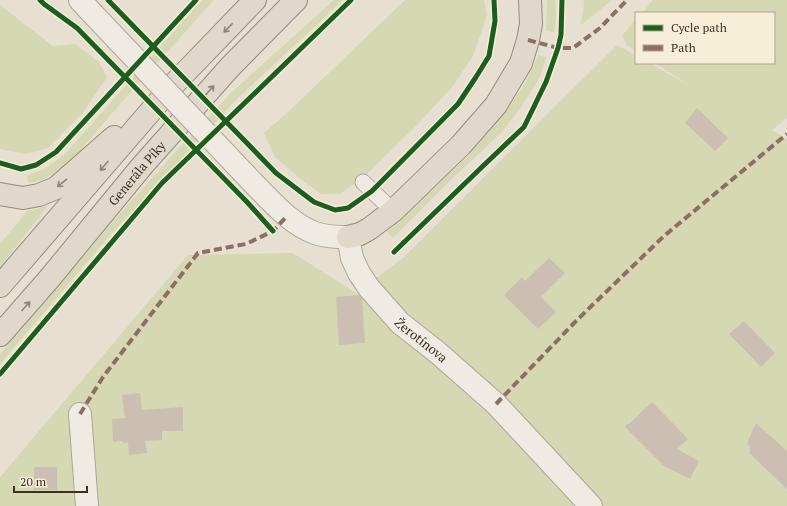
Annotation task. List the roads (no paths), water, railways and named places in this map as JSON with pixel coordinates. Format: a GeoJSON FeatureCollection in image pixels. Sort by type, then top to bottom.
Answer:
{"type":"FeatureCollection","features":[{"type":"Feature","properties":{"kind":"highway"},"geometry":{"type":"LineString","coordinates":[[0,286],[175,83],[255,0]]}},
{"type":"Feature","properties":{"kind":"highway"},"geometry":{"type":"LineString","coordinates":[[348,237],[369,230],[393,211],[461,145],[496,105],[521,63],[531,24],[530,0]]}},
{"type":"Feature","properties":{"kind":"highway","name":"Generála Píky"},"geometry":{"type":"LineString","coordinates":[[0,335],[49,279],[142,166],[230,67],[293,4]]}},
{"type":"Feature","properties":{"kind":"highway"},"geometry":{"type":"LineString","coordinates":[[0,194],[23,198],[39,195],[56,188],[175,83]]}},
{"type":"Feature","properties":{"kind":"street"},"geometry":{"type":"LineString","coordinates":[[86,6],[257,187],[297,224],[314,233],[333,237],[348,237]]}},
{"type":"Feature","properties":{"kind":"street","name":"Žerotínova"},"geometry":{"type":"LineString","coordinates":[[348,237],[352,258],[358,273],[369,288],[400,323],[437,352],[496,404],[591,506]]}},
{"type":"Feature","properties":{"kind":"street"},"geometry":{"type":"LineString","coordinates":[[80,414],[87,506]]}},
{"type":"Feature","properties":{"kind":"lane"},"geometry":{"type":"LineString","coordinates":[[363,182],[393,211]]}}]}
